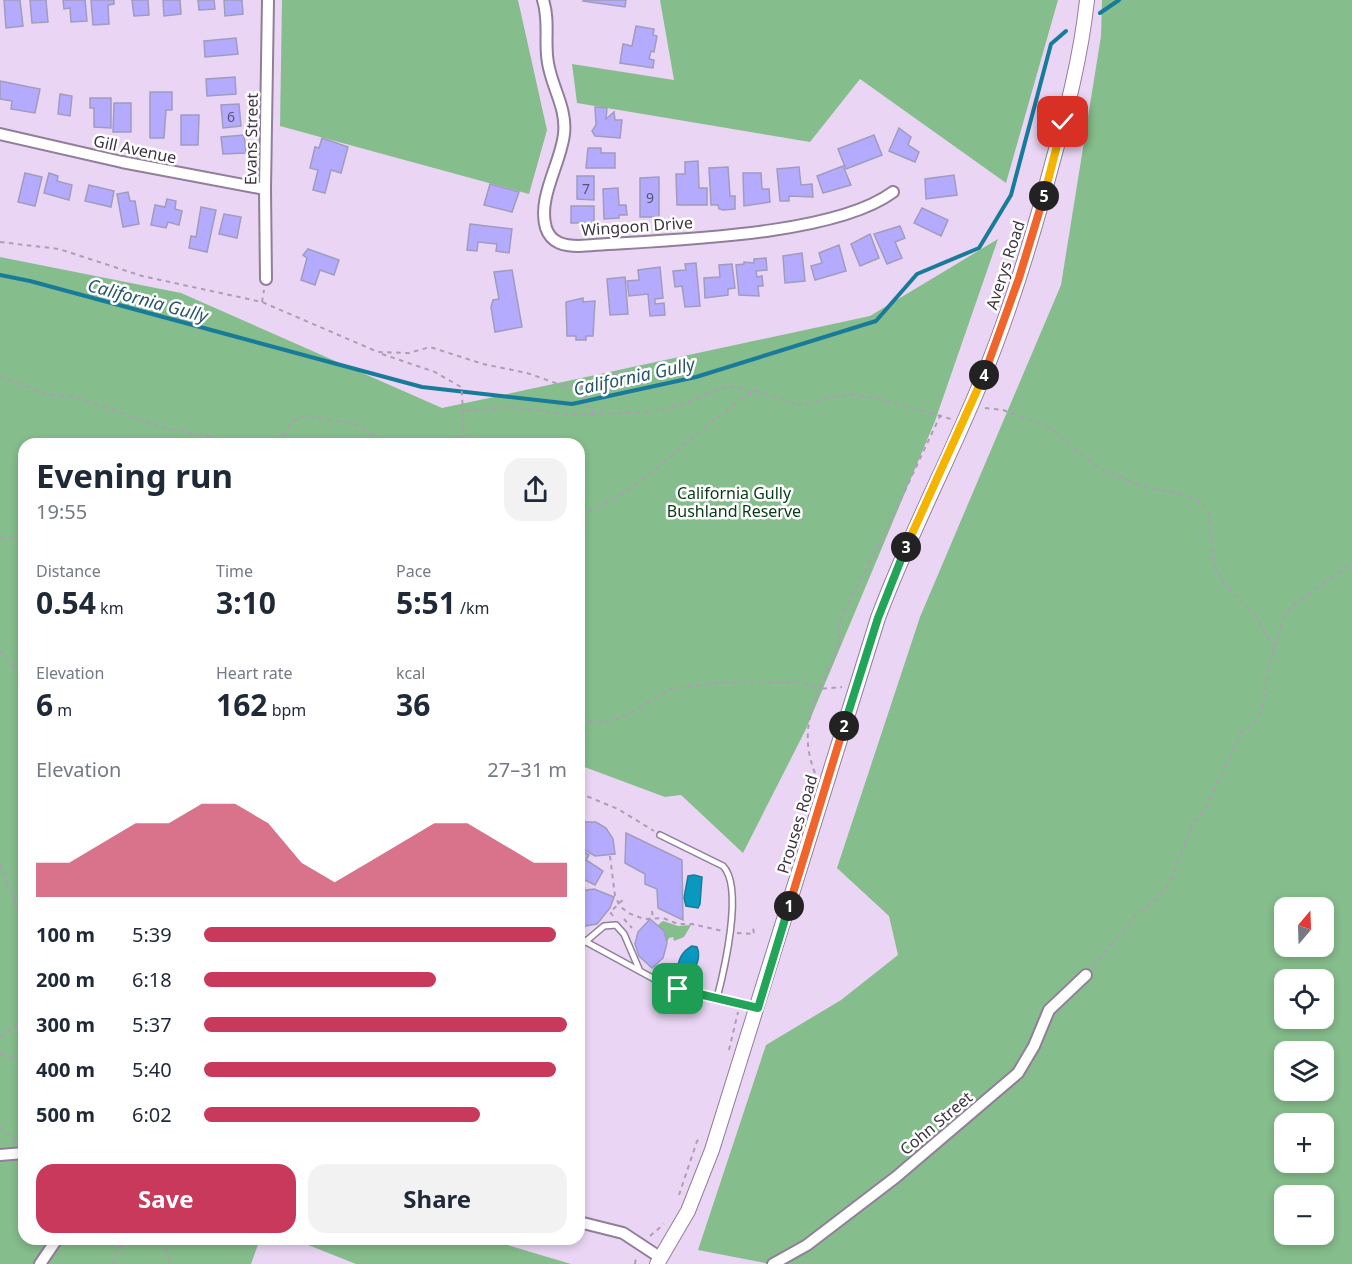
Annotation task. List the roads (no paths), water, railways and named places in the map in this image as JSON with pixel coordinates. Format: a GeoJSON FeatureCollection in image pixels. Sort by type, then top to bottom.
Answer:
{"type":"FeatureCollection","features":[{"type":"Feature","properties":{"kind":"street","name":"Evans Street"},"geometry":{"type":"LineString","coordinates":[[266,279],[268,0]]}},
{"type":"Feature","properties":{"kind":"street","name":"Wingoon Drive"},"geometry":{"type":"LineString","coordinates":[[543,0],[548,16],[547,60],[564,120],[563,142],[544,218],[549,235],[558,243],[579,246],[801,225],[867,208],[893,192]]}},
{"type":"Feature","properties":{"kind":"street","name":"Averys Road"},"geometry":{"type":"LineString","coordinates":[[962,426],[1012,299],[1038,216],[1074,78],[1087,0]]}},
{"type":"Feature","properties":{"kind":"street","name":"Gill Avenue"},"geometry":{"type":"LineString","coordinates":[[0,134],[122,162],[265,189]]}},
{"type":"Feature","properties":{"kind":"street","name":"Prouses Road"},"geometry":{"type":"LineString","coordinates":[[659,1261],[681,1225],[700,1182],[758,1008],[855,689],[894,575],[962,426]]}},
{"type":"Feature","properties":{"kind":"street","name":"Cohn Street"},"geometry":{"type":"LineString","coordinates":[[773,1264],[807,1245],[896,1177],[1018,1073],[1034,1046],[1049,1010],[1086,975]]}},
{"type":"Feature","properties":{"kind":"street"},"geometry":{"type":"LineString","coordinates":[[0,1155],[18,1149]]}},
{"type":"Feature","properties":{"kind":"street"},"geometry":{"type":"LineString","coordinates":[[585,1224],[632,1237],[659,1261]]}},
{"type":"Feature","properties":{"kind":"street"},"geometry":{"type":"LineString","coordinates":[[40,1264],[53,1245]]}},
{"type":"Feature","properties":{"kind":"lane"},"geometry":{"type":"LineString","coordinates":[[660,835],[727,869],[732,897],[730,932],[717,998]]}},
{"type":"Feature","properties":{"kind":"lane"},"geometry":{"type":"LineString","coordinates":[[585,940],[604,926],[618,926],[624,934],[634,962],[644,974]]}},
{"type":"Feature","properties":{"kind":"lane"},"geometry":{"type":"LineString","coordinates":[[585,942],[669,987],[758,1008]]}},
{"type":"Feature","properties":{"kind":"water"},"geometry":{"type":"Polygon","coordinates":[[[688,876],[702,877],[698,908],[686,906],[684,898],[688,876]]]}},
{"type":"Feature","properties":{"kind":"water"},"geometry":{"type":"Polygon","coordinates":[[[692,946],[697,947],[698,958],[689,974],[678,969],[678,965],[682,955],[692,946]]]}},
{"type":"Feature","properties":{"kind":"waterway","name":"California Gully"},"geometry":{"type":"LineString","coordinates":[[1100,13],[1119,0]]}},
{"type":"Feature","properties":{"kind":"waterway","name":"California Gully"},"geometry":{"type":"LineString","coordinates":[[0,275],[30,281],[422,387],[572,404],[696,377],[876,321],[917,274],[979,248],[1011,195],[1051,44],[1066,31]]}},
{"type":"Feature","properties":{"kind":"park label","name":"California Gully Bushland Reserve"},"geometry":{"type":"Point","coordinates":[734,502]}}]}
